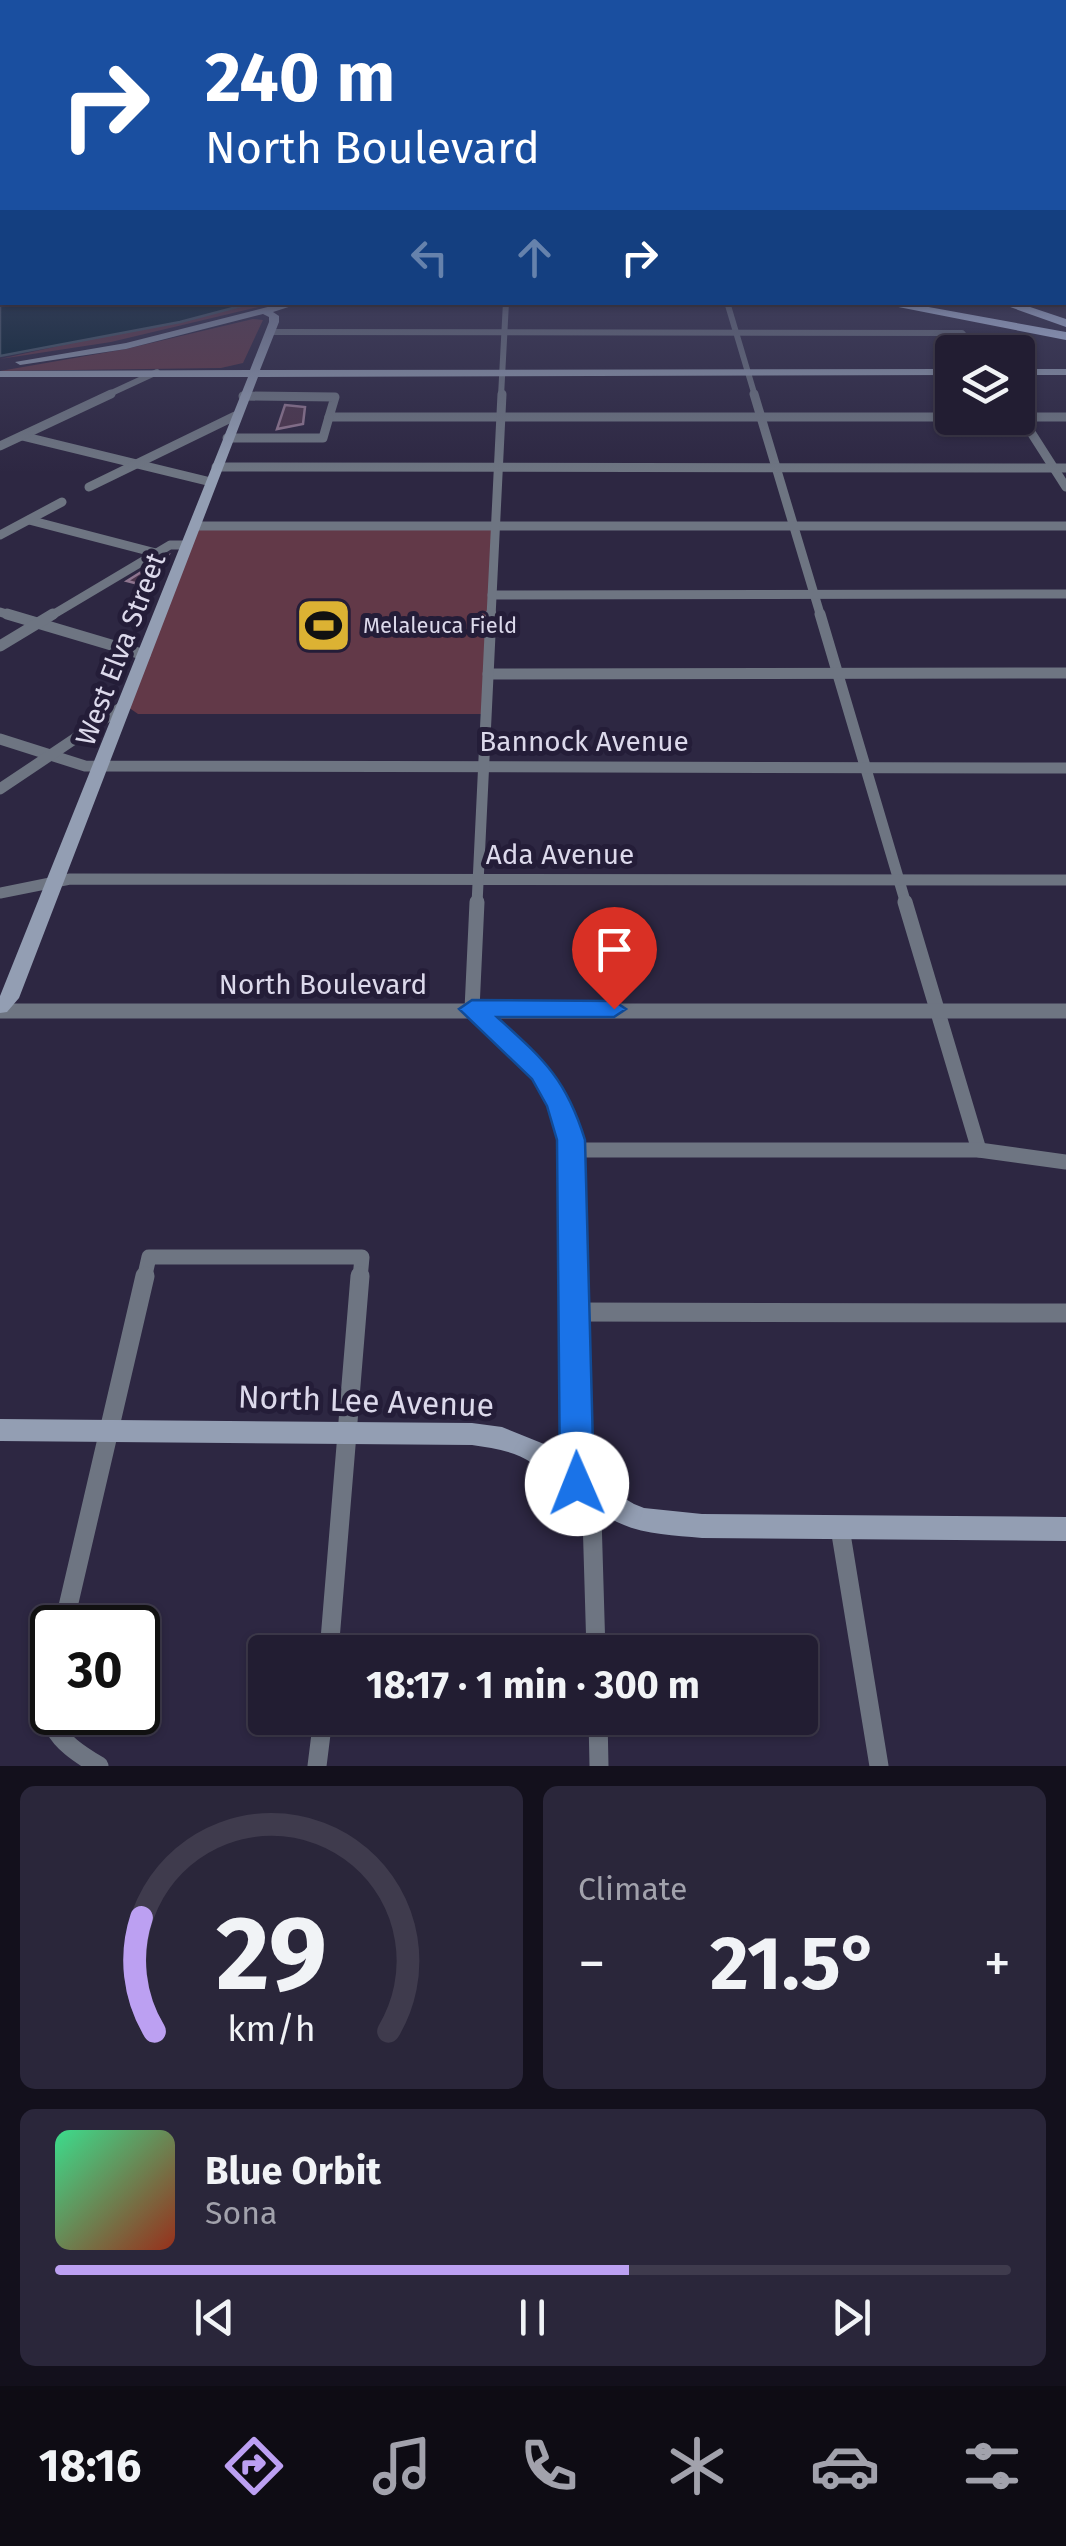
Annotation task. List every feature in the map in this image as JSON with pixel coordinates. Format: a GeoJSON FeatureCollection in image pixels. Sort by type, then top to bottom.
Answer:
{"type":"FeatureCollection","features":[{"type":"Feature","properties":{"kind":"highway"},"geometry":{"type":"LineString","coordinates":[[923,308],[1066,329]]}},
{"type":"Feature","properties":{"kind":"highway"},"geometry":{"type":"LineString","coordinates":[[1005,309],[1066,329]]}},
{"type":"Feature","properties":{"kind":"street"},"geometry":{"type":"LineString","coordinates":[[4,370],[126,346],[276,308]]}},
{"type":"Feature","properties":{"kind":"street"},"geometry":{"type":"LineString","coordinates":[[506,308],[472,1009],[542,1073],[561,1106],[571,1150],[577,1484],[592,1517],[595,1635]]}},
{"type":"Feature","properties":{"kind":"street"},"geometry":{"type":"LineString","coordinates":[[729,308],[980,1150]]}},
{"type":"Feature","properties":{"kind":"street"},"geometry":{"type":"LineString","coordinates":[[270,310],[274,316],[270,332],[964,335]]}},
{"type":"Feature","properties":{"kind":"street","name":"West Elva Street"},"geometry":{"type":"LineString","coordinates":[[0,1009],[8,998],[101,766],[270,332]]}},
{"type":"Feature","properties":{"kind":"street"},"geometry":{"type":"LineString","coordinates":[[4,370],[935,372]]}},
{"type":"Feature","properties":{"kind":"street"},"geometry":{"type":"LineString","coordinates":[[0,446],[157,372]]}},
{"type":"Feature","properties":{"kind":"street"},"geometry":{"type":"LineString","coordinates":[[1035,372],[1066,372]]}},
{"type":"Feature","properties":{"kind":"street"},"geometry":{"type":"LineString","coordinates":[[227,438],[322,438],[335,396],[243,396]]}},
{"type":"Feature","properties":{"kind":"street"},"geometry":{"type":"LineString","coordinates":[[89,487],[235,416]]}},
{"type":"Feature","properties":{"kind":"street"},"geometry":{"type":"LineString","coordinates":[[1035,416],[1066,417]]}},
{"type":"Feature","properties":{"kind":"street"},"geometry":{"type":"LineString","coordinates":[[329,417],[935,417]]}},
{"type":"Feature","properties":{"kind":"street"},"geometry":{"type":"LineString","coordinates":[[1032,435],[1066,487]]}},
{"type":"Feature","properties":{"kind":"street"},"geometry":{"type":"LineString","coordinates":[[22,436],[134,464],[214,474],[498,468],[1066,468]]}},
{"type":"Feature","properties":{"kind":"street"},"geometry":{"type":"LineString","coordinates":[[0,535],[62,502]]}},
{"type":"Feature","properties":{"kind":"street"},"geometry":{"type":"LineString","coordinates":[[29,520],[156,554]]}},
{"type":"Feature","properties":{"kind":"street"},"geometry":{"type":"LineString","coordinates":[[195,526],[1066,526]]}},
{"type":"Feature","properties":{"kind":"street"},"geometry":{"type":"LineString","coordinates":[[0,646],[170,545],[188,545]]}},
{"type":"Feature","properties":{"kind":"street"},"geometry":{"type":"LineString","coordinates":[[492,595],[1066,594]]}},
{"type":"Feature","properties":{"kind":"street"},"geometry":{"type":"LineString","coordinates":[[0,612],[145,655]]}},
{"type":"Feature","properties":{"kind":"street"},"geometry":{"type":"LineString","coordinates":[[488,674],[1066,673]]}},
{"type":"Feature","properties":{"kind":"street"},"geometry":{"type":"LineString","coordinates":[[0,789],[125,705]]}},
{"type":"Feature","properties":{"kind":"street","name":"Bannock Avenue"},"geometry":{"type":"LineString","coordinates":[[0,738],[85,766],[1066,768]]}},
{"type":"Feature","properties":{"kind":"street","name":"Ada Avenue"},"geometry":{"type":"LineString","coordinates":[[0,892],[70,879],[1066,880]]}},
{"type":"Feature","properties":{"kind":"street","name":"North Boulevard"},"geometry":{"type":"LineString","coordinates":[[0,1009],[1066,1011]]}},
{"type":"Feature","properties":{"kind":"street"},"geometry":{"type":"LineString","coordinates":[[571,1150],[980,1150],[1066,1162]]}},
{"type":"Feature","properties":{"kind":"street"},"geometry":{"type":"LineString","coordinates":[[68,1605],[149,1257],[362,1257],[330,1635]]}},
{"type":"Feature","properties":{"kind":"street"},"geometry":{"type":"LineString","coordinates":[[574,1312],[1066,1313]]}},
{"type":"Feature","properties":{"kind":"street","name":"North Lee Avenue"},"geometry":{"type":"LineString","coordinates":[[0,1430],[472,1434],[502,1438],[540,1454],[577,1484],[644,1520],[702,1526],[1066,1528]]}},
{"type":"Feature","properties":{"kind":"street"},"geometry":{"type":"LineString","coordinates":[[840,1528],[880,1766]]}},
{"type":"Feature","properties":{"kind":"street"},"geometry":{"type":"LineString","coordinates":[[57,1735],[63,1745],[98,1766]]}},
{"type":"Feature","properties":{"kind":"street"},"geometry":{"type":"LineString","coordinates":[[317,1766],[321,1735]]}},
{"type":"Feature","properties":{"kind":"street"},"geometry":{"type":"LineString","coordinates":[[598,1735],[599,1766]]}},
{"type":"Feature","properties":{"kind":"shaded area"},"geometry":{"type":"Polygon","coordinates":[[[228,308],[252,308],[111,342],[0,359],[228,308]]]}},
{"type":"Feature","properties":{"kind":"shaded area"},"geometry":{"type":"Polygon","coordinates":[[[253,319],[263,320],[243,363],[221,368],[0,371],[126,349],[253,319]]]}},
{"type":"Feature","properties":{"kind":"shaded area","name":"Melaleuca Field"},"geometry":{"type":"Polygon","coordinates":[[[195,526],[495,526],[486,714],[138,714],[125,705],[195,526]]]}},
{"type":"Feature","properties":{"kind":"water"},"geometry":{"type":"Polygon","coordinates":[[[0,308],[231,308],[180,322],[0,356],[0,308]]]}},
{"type":"Feature","properties":{"kind":"building"},"geometry":{"type":"Polygon","coordinates":[[[285,405],[305,407],[303,424],[277,429],[285,405]]]}},
{"type":"Feature","properties":{"kind":"building"},"geometry":{"type":"Polygon","coordinates":[[[168,556],[154,588],[127,581],[146,569],[168,556]]]}},
{"type":"Feature","properties":{"kind":"place","name":"Melaleuca Field"},"geometry":{"type":"Point","coordinates":[324,625]}},
{"type":"Feature","properties":{"kind":"route"},"geometry":{"type":"LineString","coordinates":[[577,1484],[571,1140],[561,1106],[542,1073],[472,1009],[614,1009]]}}]}
